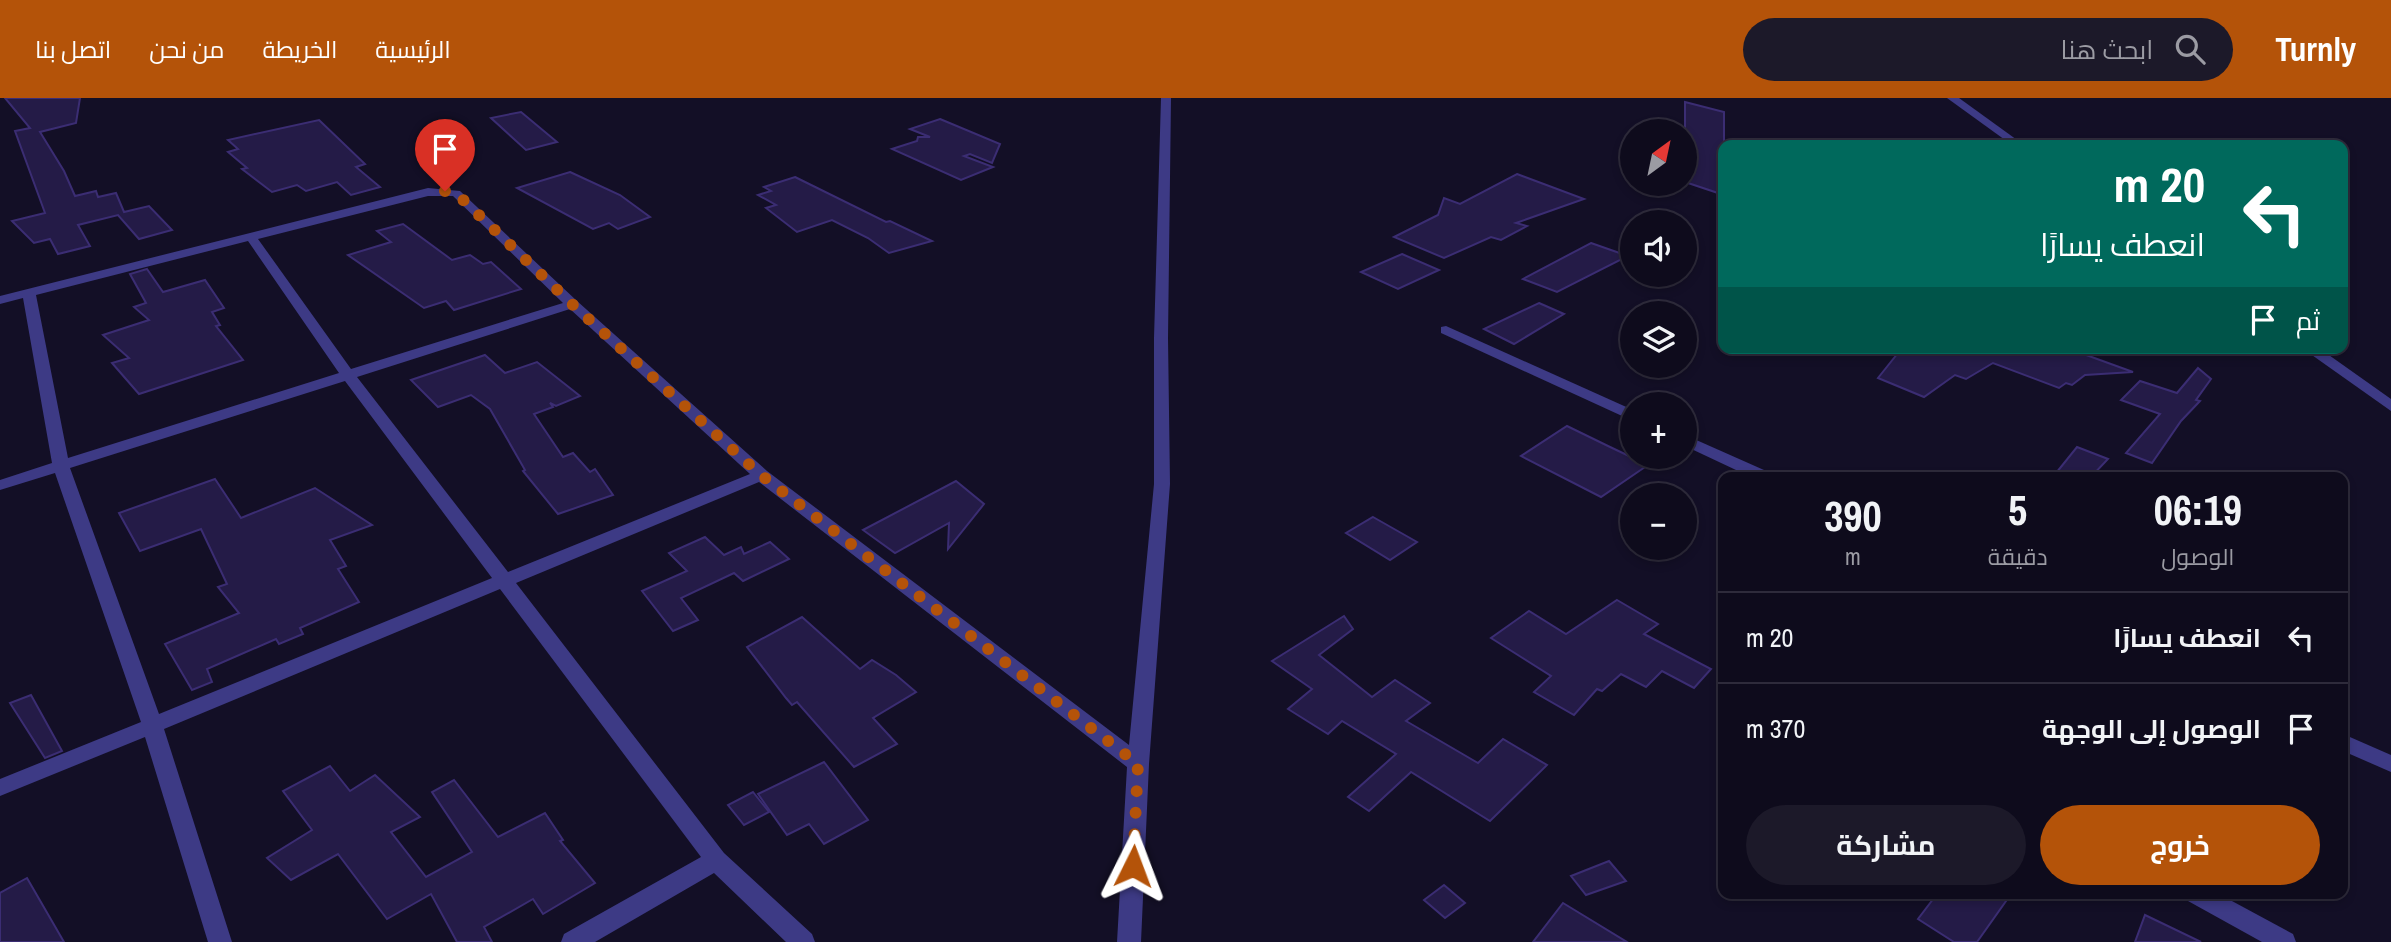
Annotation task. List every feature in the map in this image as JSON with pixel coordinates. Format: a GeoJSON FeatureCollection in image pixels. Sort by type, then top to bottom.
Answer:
{"type":"FeatureCollection","features":[{"type":"Feature","properties":{"kind":"street"},"geometry":{"type":"LineString","coordinates":[[1129,942],[1138,764],[1162,484],[1161,338],[1166,98]]}},
{"type":"Feature","properties":{"kind":"street"},"geometry":{"type":"LineString","coordinates":[[1952,98],[2012,140]]}},
{"type":"Feature","properties":{"kind":"street"},"geometry":{"type":"LineString","coordinates":[[0,300],[429,192],[456,193],[572,304],[761,475],[1138,764]]}},
{"type":"Feature","properties":{"kind":"street"},"geometry":{"type":"LineString","coordinates":[[251,237],[348,375],[716,860],[803,942]]}},
{"type":"Feature","properties":{"kind":"street"},"geometry":{"type":"LineString","coordinates":[[29,293],[61,466],[152,723],[220,942]]}},
{"type":"Feature","properties":{"kind":"street"},"geometry":{"type":"LineString","coordinates":[[0,485],[572,304]]}},
{"type":"Feature","properties":{"kind":"street"},"geometry":{"type":"LineString","coordinates":[[1446,330],[1620,410]]}},
{"type":"Feature","properties":{"kind":"street"},"geometry":{"type":"LineString","coordinates":[[2317,354],[2391,406]]}},
{"type":"Feature","properties":{"kind":"street"},"geometry":{"type":"LineString","coordinates":[[1697,446],[1754,472]]}},
{"type":"Feature","properties":{"kind":"street"},"geometry":{"type":"LineString","coordinates":[[0,788],[152,723],[761,475]]}},
{"type":"Feature","properties":{"kind":"street"},"geometry":{"type":"LineString","coordinates":[[2348,744],[2391,764]]}},
{"type":"Feature","properties":{"kind":"street"},"geometry":{"type":"LineString","coordinates":[[573,942],[716,860]]}},
{"type":"Feature","properties":{"kind":"street"},"geometry":{"type":"LineString","coordinates":[[2206,899],[2284,942]]}},
{"type":"Feature","properties":{"kind":"building"},"geometry":{"type":"Polygon","coordinates":[[[5,98],[80,98],[76,123],[40,132],[64,171],[75,196],[96,191],[98,197],[116,193],[124,212],[149,206],[172,230],[139,239],[118,215],[78,225],[90,246],[58,254],[50,239],[34,243],[12,221],[45,213],[15,131],[30,128],[5,98]]]}},
{"type":"Feature","properties":{"kind":"building"},"geometry":{"type":"Polygon","coordinates":[[[1685,102],[1724,112],[1724,140],[1718,140],[1718,193],[1698,186],[1698,119],[1685,119],[1685,102]]]}},
{"type":"Feature","properties":{"kind":"building"},"geometry":{"type":"Polygon","coordinates":[[[521,112],[557,142],[526,150],[491,118],[521,112]]]}},
{"type":"Feature","properties":{"kind":"building"},"geometry":{"type":"Polygon","coordinates":[[[940,119],[1000,144],[992,163],[970,154],[964,156],[993,167],[961,180],[892,149],[917,141],[918,137],[930,137],[910,129],[940,119]]]}},
{"type":"Feature","properties":{"kind":"building"},"geometry":{"type":"Polygon","coordinates":[[[319,120],[365,164],[356,167],[380,187],[351,195],[337,182],[306,191],[297,185],[272,192],[242,169],[247,168],[228,152],[238,149],[228,140],[319,120]]]}},
{"type":"Feature","properties":{"kind":"building"},"geometry":{"type":"Polygon","coordinates":[[[570,172],[620,195],[650,217],[618,229],[609,223],[593,229],[517,188],[570,172]]]}},
{"type":"Feature","properties":{"kind":"building"},"geometry":{"type":"Polygon","coordinates":[[[1517,174],[1584,199],[1516,223],[1527,226],[1501,240],[1491,237],[1444,258],[1394,237],[1438,215],[1444,198],[1460,204],[1517,174]]]}},
{"type":"Feature","properties":{"kind":"building"},"geometry":{"type":"Polygon","coordinates":[[[795,177],[886,222],[890,221],[932,241],[889,253],[868,238],[832,220],[797,232],[766,208],[776,205],[758,195],[771,191],[764,187],[795,177]]]}},
{"type":"Feature","properties":{"kind":"building"},"geometry":{"type":"Polygon","coordinates":[[[403,224],[452,260],[470,255],[483,264],[491,262],[521,289],[454,310],[446,301],[424,308],[348,255],[391,242],[377,231],[403,224]]]}},
{"type":"Feature","properties":{"kind":"building"},"geometry":{"type":"Polygon","coordinates":[[[1591,243],[1620,253],[1620,260],[1557,292],[1523,279],[1591,243]]]}},
{"type":"Feature","properties":{"kind":"building"},"geometry":{"type":"Polygon","coordinates":[[[1402,254],[1439,270],[1398,289],[1361,272],[1402,254]]]}},
{"type":"Feature","properties":{"kind":"building"},"geometry":{"type":"Polygon","coordinates":[[[147,269],[163,292],[205,280],[224,308],[212,312],[220,325],[216,326],[243,360],[139,394],[112,363],[129,358],[103,335],[149,320],[134,307],[146,303],[130,274],[147,269]]]}},
{"type":"Feature","properties":{"kind":"building"},"geometry":{"type":"Polygon","coordinates":[[[1539,303],[1564,314],[1514,344],[1484,329],[1539,303]]]}},
{"type":"Feature","properties":{"kind":"building"},"geometry":{"type":"Polygon","coordinates":[[[1897,354],[2084,354],[2133,372],[2085,375],[2072,385],[2066,383],[2059,388],[1993,363],[1966,379],[1955,375],[1924,397],[1878,378],[1897,354]]]}},
{"type":"Feature","properties":{"kind":"building"},"geometry":{"type":"Polygon","coordinates":[[[485,355],[505,373],[537,362],[580,396],[556,406],[550,403],[553,407],[534,414],[563,457],[573,453],[590,472],[595,469],[613,495],[558,514],[523,471],[525,470],[490,409],[471,395],[438,407],[411,380],[485,355]]]}},
{"type":"Feature","properties":{"kind":"building"},"geometry":{"type":"Polygon","coordinates":[[[2198,368],[2211,379],[2196,400],[2200,401],[2181,421],[2152,463],[2126,453],[2160,414],[2121,400],[2140,381],[2177,393],[2198,368]]]}},
{"type":"Feature","properties":{"kind":"building"},"geometry":{"type":"Polygon","coordinates":[[[1567,426],[1620,452],[1620,469],[1642,469],[1601,497],[1521,456],[1567,426]]]}},
{"type":"Feature","properties":{"kind":"building"},"geometry":{"type":"Polygon","coordinates":[[[2077,447],[2108,459],[2096,472],[2057,472],[2077,447]]]}},
{"type":"Feature","properties":{"kind":"building"},"geometry":{"type":"Polygon","coordinates":[[[215,479],[241,518],[315,488],[372,525],[330,540],[346,566],[338,569],[359,602],[300,628],[303,634],[279,644],[276,639],[207,669],[212,682],[192,690],[165,644],[239,613],[218,587],[227,584],[201,529],[140,551],[119,513],[215,479]]]}},
{"type":"Feature","properties":{"kind":"building"},"geometry":{"type":"Polygon","coordinates":[[[956,481],[984,504],[948,549],[949,523],[895,553],[863,530],[956,481]]]}},
{"type":"Feature","properties":{"kind":"building"},"geometry":{"type":"Polygon","coordinates":[[[1373,517],[1417,542],[1390,560],[1346,533],[1373,517]]]}},
{"type":"Feature","properties":{"kind":"building"},"geometry":{"type":"Polygon","coordinates":[[[705,537],[724,555],[741,547],[744,554],[770,542],[789,559],[743,581],[734,573],[681,598],[698,620],[673,631],[642,591],[687,571],[669,553],[705,537]]]}},
{"type":"Feature","properties":{"kind":"building"},"geometry":{"type":"Polygon","coordinates":[[[1617,600],[1658,624],[1644,634],[1711,669],[1694,688],[1662,671],[1646,687],[1621,674],[1602,691],[1597,689],[1574,715],[1534,692],[1551,676],[1491,638],[1529,611],[1566,634],[1617,600]]]}},
{"type":"Feature","properties":{"kind":"building"},"geometry":{"type":"Polygon","coordinates":[[[1344,616],[1353,629],[1319,655],[1372,697],[1395,680],[1430,703],[1406,721],[1478,763],[1503,739],[1547,765],[1490,821],[1411,772],[1369,811],[1348,797],[1396,754],[1342,721],[1328,734],[1288,709],[1312,689],[1272,661],[1344,616]]]}},
{"type":"Feature","properties":{"kind":"building"},"geometry":{"type":"Polygon","coordinates":[[[802,617],[860,669],[872,660],[916,692],[873,718],[897,744],[854,767],[797,702],[792,705],[747,647],[802,617]]]}},
{"type":"Feature","properties":{"kind":"building"},"geometry":{"type":"Polygon","coordinates":[[[31,695],[62,751],[45,758],[10,703],[31,695]]]}},
{"type":"Feature","properties":{"kind":"building"},"geometry":{"type":"Polygon","coordinates":[[[824,762],[868,820],[824,844],[809,824],[787,835],[758,794],[824,762]]]}},
{"type":"Feature","properties":{"kind":"building"},"geometry":{"type":"Polygon","coordinates":[[[330,766],[350,791],[375,775],[420,817],[391,832],[426,877],[472,852],[432,792],[454,780],[498,837],[545,813],[563,840],[560,841],[595,883],[543,914],[533,899],[484,927],[492,942],[457,942],[431,894],[387,919],[338,854],[291,880],[267,858],[312,830],[283,791],[330,766]]]}},
{"type":"Feature","properties":{"kind":"building"},"geometry":{"type":"Polygon","coordinates":[[[753,792],[769,812],[744,825],[728,805],[753,792]]]}},
{"type":"Feature","properties":{"kind":"building"},"geometry":{"type":"Polygon","coordinates":[[[1609,861],[1626,881],[1586,895],[1571,876],[1609,861]]]}},
{"type":"Feature","properties":{"kind":"building"},"geometry":{"type":"Polygon","coordinates":[[[27,878],[64,942],[0,942],[0,893],[27,878]]]}},
{"type":"Feature","properties":{"kind":"building"},"geometry":{"type":"Polygon","coordinates":[[[1444,885],[1465,903],[1445,918],[1424,900],[1444,885]]]}},
{"type":"Feature","properties":{"kind":"building"},"geometry":{"type":"Polygon","coordinates":[[[1933,899],[2007,899],[1977,942],[1954,942],[1918,919],[1933,899]]]}},
{"type":"Feature","properties":{"kind":"building"},"geometry":{"type":"Polygon","coordinates":[[[1563,903],[1627,942],[1533,942],[1563,903]]]}},
{"type":"Feature","properties":{"kind":"building"},"geometry":{"type":"Polygon","coordinates":[[[2145,915],[2201,942],[2135,942],[2145,915]]]}},
{"type":"Feature","properties":{"kind":"route"},"geometry":{"type":"LineString","coordinates":[[445,191],[456,193],[572,304],[761,475],[1138,764],[1133,866]]}}]}
